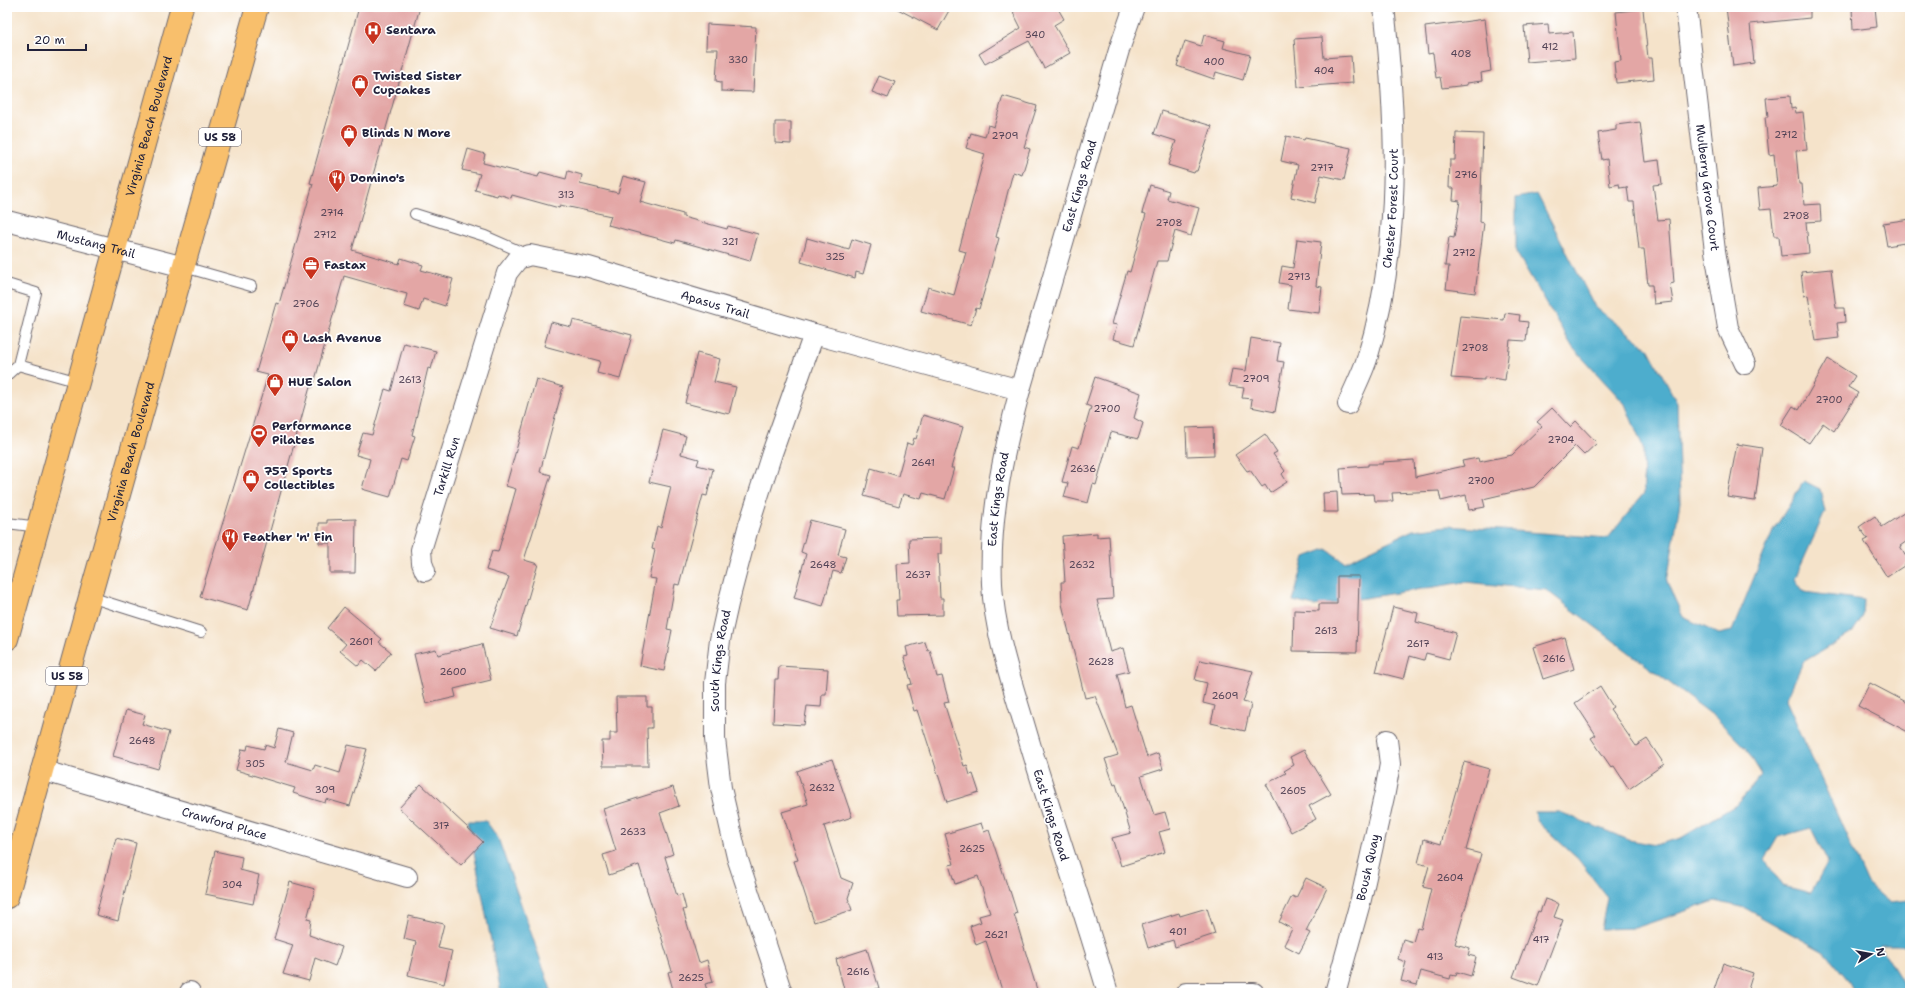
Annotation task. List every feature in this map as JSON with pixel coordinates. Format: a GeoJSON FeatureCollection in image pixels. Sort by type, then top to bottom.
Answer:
{"type":"FeatureCollection","features":[{"type":"Feature","properties":{"kind":"main road","name":"Virginia Beach Boulevard"},"geometry":{"type":"LineString","coordinates":[[7,639],[182,7]]}},
{"type":"Feature","properties":{"kind":"main road","name":"Virginia Beach Boulevard"},"geometry":{"type":"LineString","coordinates":[[7,897],[41,770],[257,7]]}},
{"type":"Feature","properties":{"kind":"street","name":"East Kings Road"},"geometry":{"type":"LineString","coordinates":[[1108,993],[1048,808],[1013,686],[996,619],[992,586],[991,545],[994,515],[1007,438],[1119,50],[1134,7]]}},
{"type":"Feature","properties":{"kind":"street","name":"Chester Forest Court"},"geometry":{"type":"LineString","coordinates":[[1348,404],[1367,360],[1379,310],[1389,252],[1394,194],[1394,142],[1390,59],[1384,7]]}},
{"type":"Feature","properties":{"kind":"street","name":"Mulberry Grove Court"},"geometry":{"type":"LineString","coordinates":[[1686,7],[1715,251],[1728,328],[1745,364]]}},
{"type":"Feature","properties":{"kind":"street","name":"Mustang Trail"},"geometry":{"type":"LineString","coordinates":[[7,221],[184,267]]}},
{"type":"Feature","properties":{"kind":"street","name":"Apasus Trail"},"geometry":{"type":"LineString","coordinates":[[530,255],[589,267],[814,334],[1020,390]]}},
{"type":"Feature","properties":{"kind":"street","name":"Tarkill Run"},"geometry":{"type":"LineString","coordinates":[[425,571],[422,563],[421,550],[507,273],[518,258],[530,255]]}},
{"type":"Feature","properties":{"kind":"street","name":"South Kings Road"},"geometry":{"type":"LineString","coordinates":[[782,993],[737,857],[721,788],[716,739],[715,684],[720,640],[748,528],[772,453],[814,334]]}},
{"type":"Feature","properties":{"kind":"street","name":"Boush Quay"},"geometry":{"type":"LineString","coordinates":[[1335,993],[1361,899],[1385,792],[1390,764],[1387,740]]}},
{"type":"Feature","properties":{"kind":"street","name":"Crawford Place"},"geometry":{"type":"LineString","coordinates":[[41,770],[408,877]]}},
{"type":"Feature","properties":{"kind":"street"},"geometry":{"type":"LineString","coordinates":[[1186,993],[1254,993]]}},
{"type":"Feature","properties":{"kind":"lane"},"geometry":{"type":"LineString","coordinates":[[415,214],[485,236],[530,255]]}},
{"type":"Feature","properties":{"kind":"lane"},"geometry":{"type":"LineString","coordinates":[[184,267],[252,286]]}},
{"type":"Feature","properties":{"kind":"lane"},"geometry":{"type":"LineString","coordinates":[[7,284],[36,293],[18,365],[7,375]]}},
{"type":"Feature","properties":{"kind":"lane"},"geometry":{"type":"LineString","coordinates":[[18,365],[79,382]]}},
{"type":"Feature","properties":{"kind":"lane"},"geometry":{"type":"LineString","coordinates":[[7,523],[38,527]]}},
{"type":"Feature","properties":{"kind":"lane"},"geometry":{"type":"LineString","coordinates":[[90,597],[202,632]]}},
{"type":"Feature","properties":{"kind":"water"},"geometry":{"type":"Polygon","coordinates":[[[1537,194],[1595,307],[1648,348],[1677,403],[1680,502],[1667,582],[1683,617],[1719,634],[1732,631],[1773,531],[1804,481],[1820,489],[1825,512],[1795,579],[1804,592],[1864,600],[1863,616],[1852,633],[1803,662],[1786,700],[1868,884],[1890,903],[1910,901],[1910,945],[1880,945],[1909,993],[1855,993],[1849,982],[1824,952],[1745,908],[1715,901],[1635,928],[1601,929],[1607,897],[1578,859],[1538,822],[1535,812],[1560,812],[1629,840],[1655,845],[1681,838],[1736,805],[1762,775],[1746,749],[1715,717],[1546,590],[1465,582],[1314,606],[1293,601],[1305,557],[1326,549],[1345,562],[1413,530],[1447,526],[1608,538],[1644,493],[1643,448],[1625,404],[1573,348],[1516,252],[1516,198],[1537,194]],[[1811,828],[1778,837],[1765,859],[1783,886],[1811,893],[1828,862],[1811,828]]]}},
{"type":"Feature","properties":{"kind":"water"},"geometry":{"type":"Polygon","coordinates":[[[468,821],[486,821],[498,838],[552,993],[501,993],[468,821]]]}},
{"type":"Feature","properties":{"kind":"building"},"geometry":{"type":"Polygon","coordinates":[[[359,7],[420,7],[352,250],[399,264],[401,258],[423,265],[421,270],[453,279],[445,306],[423,299],[419,311],[404,306],[407,294],[344,276],[313,387],[310,387],[248,610],[200,597],[268,375],[256,372],[276,303],[279,304],[313,184],[310,183],[359,7]]]}},
{"type":"Feature","properties":{"kind":"building"},"geometry":{"type":"Polygon","coordinates":[[[894,7],[951,7],[938,30],[894,7]]]}},
{"type":"Feature","properties":{"kind":"building"},"geometry":{"type":"Polygon","coordinates":[[[1022,7],[1057,7],[1064,19],[1054,25],[1070,53],[1044,68],[1029,41],[985,64],[979,54],[1021,28],[1013,12],[1022,7]]]}},
{"type":"Feature","properties":{"kind":"building"},"geometry":{"type":"Polygon","coordinates":[[[1726,7],[1810,7],[1810,18],[1750,24],[1754,63],[1733,66],[1726,7]]]}},
{"type":"Feature","properties":{"kind":"building"},"geometry":{"type":"Polygon","coordinates":[[[1852,7],[1875,7],[1877,27],[1853,30],[1852,7]]]}},
{"type":"Feature","properties":{"kind":"building"},"geometry":{"type":"Polygon","coordinates":[[[1643,9],[1648,58],[1652,58],[1654,79],[1616,83],[1614,62],[1621,61],[1616,12],[1643,9]]]}},
{"type":"Feature","properties":{"kind":"building"},"geometry":{"type":"Polygon","coordinates":[[[1485,19],[1491,71],[1481,73],[1482,81],[1467,83],[1467,85],[1442,88],[1440,77],[1436,78],[1433,53],[1428,54],[1425,27],[1485,19]]]}},
{"type":"Feature","properties":{"kind":"building"},"geometry":{"type":"Polygon","coordinates":[[[707,24],[756,27],[753,92],[721,91],[721,82],[716,81],[718,49],[706,49],[707,24]]]}},
{"type":"Feature","properties":{"kind":"building"},"geometry":{"type":"Polygon","coordinates":[[[1548,24],[1549,34],[1573,32],[1575,58],[1527,62],[1524,26],[1548,24]]]}},
{"type":"Feature","properties":{"kind":"building"},"geometry":{"type":"Polygon","coordinates":[[[1204,35],[1225,41],[1223,48],[1250,55],[1243,80],[1216,72],[1214,79],[1177,66],[1185,41],[1201,46],[1204,35]]]}},
{"type":"Feature","properties":{"kind":"building"},"geometry":{"type":"Polygon","coordinates":[[[1322,37],[1324,58],[1351,56],[1353,83],[1298,87],[1294,39],[1322,37]]]}},
{"type":"Feature","properties":{"kind":"building"},"geometry":{"type":"Polygon","coordinates":[[[879,76],[895,82],[888,98],[872,92],[879,76]]]}},
{"type":"Feature","properties":{"kind":"building"},"geometry":{"type":"Polygon","coordinates":[[[1003,96],[1037,106],[1024,147],[1030,149],[1022,175],[1013,172],[996,237],[999,238],[979,309],[976,308],[971,325],[921,311],[928,287],[954,295],[966,252],[959,250],[985,154],[966,148],[971,133],[985,137],[988,125],[994,127],[1003,96]]]}},
{"type":"Feature","properties":{"kind":"building"},"geometry":{"type":"Polygon","coordinates":[[[1790,96],[1791,109],[1795,108],[1796,113],[1803,112],[1807,150],[1796,151],[1799,184],[1802,184],[1804,205],[1820,204],[1821,221],[1806,222],[1809,253],[1781,256],[1779,236],[1774,236],[1771,209],[1760,210],[1758,188],[1777,186],[1774,154],[1769,155],[1765,117],[1768,117],[1766,98],[1790,96]]]}},
{"type":"Feature","properties":{"kind":"building"},"geometry":{"type":"Polygon","coordinates":[[[1162,111],[1212,126],[1197,171],[1194,173],[1168,165],[1176,141],[1154,134],[1162,111]]]}},
{"type":"Feature","properties":{"kind":"building"},"geometry":{"type":"Polygon","coordinates":[[[775,122],[791,122],[791,144],[775,143],[775,122]]]}},
{"type":"Feature","properties":{"kind":"building"},"geometry":{"type":"Polygon","coordinates":[[[1640,122],[1645,162],[1659,160],[1662,184],[1653,185],[1658,220],[1669,219],[1674,283],[1670,284],[1673,302],[1654,304],[1652,285],[1648,285],[1644,249],[1639,249],[1634,202],[1629,202],[1627,187],[1620,188],[1619,184],[1610,186],[1607,159],[1602,160],[1598,133],[1616,130],[1616,125],[1640,122]]]}},
{"type":"Feature","properties":{"kind":"building"},"geometry":{"type":"Polygon","coordinates":[[[1456,133],[1483,134],[1480,222],[1484,223],[1475,293],[1446,289],[1449,266],[1445,266],[1449,237],[1454,238],[1460,201],[1453,200],[1454,188],[1449,188],[1450,160],[1455,160],[1456,133]]]}},
{"type":"Feature","properties":{"kind":"building"},"geometry":{"type":"Polygon","coordinates":[[[1286,136],[1304,140],[1305,138],[1351,148],[1344,180],[1321,175],[1315,203],[1291,197],[1298,165],[1281,161],[1286,136]]]}},
{"type":"Feature","properties":{"kind":"building"},"geometry":{"type":"Polygon","coordinates":[[[468,149],[485,154],[483,163],[538,177],[540,172],[566,179],[568,171],[582,175],[580,184],[618,193],[623,176],[646,182],[640,202],[683,214],[683,217],[727,229],[728,226],[758,234],[750,261],[676,240],[675,243],[608,225],[611,216],[560,205],[559,208],[512,195],[511,198],[475,190],[480,174],[462,170],[468,149]]]}},
{"type":"Feature","properties":{"kind":"building"},"geometry":{"type":"Polygon","coordinates":[[[1150,185],[1169,191],[1167,199],[1199,208],[1191,236],[1175,231],[1167,261],[1157,261],[1134,345],[1113,339],[1117,325],[1112,324],[1127,271],[1130,272],[1146,214],[1142,213],[1150,185]]]}},
{"type":"Feature","properties":{"kind":"building"},"geometry":{"type":"Polygon","coordinates":[[[1910,219],[1910,242],[1887,246],[1883,223],[1910,219]]]}},
{"type":"Feature","properties":{"kind":"building"},"geometry":{"type":"Polygon","coordinates":[[[807,238],[849,250],[852,239],[871,245],[863,274],[856,272],[855,278],[801,262],[807,238]]]}},
{"type":"Feature","properties":{"kind":"building"},"geometry":{"type":"Polygon","coordinates":[[[1297,239],[1321,242],[1316,286],[1322,287],[1319,313],[1288,309],[1291,285],[1279,283],[1282,266],[1293,268],[1297,239]]]}},
{"type":"Feature","properties":{"kind":"building"},"geometry":{"type":"Polygon","coordinates":[[[1831,269],[1836,308],[1844,308],[1845,322],[1837,323],[1839,338],[1815,341],[1808,295],[1804,296],[1801,272],[1831,269]]]}},
{"type":"Feature","properties":{"kind":"building"},"geometry":{"type":"Polygon","coordinates":[[[1505,313],[1520,315],[1519,321],[1528,322],[1526,341],[1510,340],[1505,380],[1484,377],[1484,380],[1451,378],[1460,316],[1504,320],[1505,313]]]}},
{"type":"Feature","properties":{"kind":"building"},"geometry":{"type":"Polygon","coordinates":[[[573,320],[632,335],[620,379],[597,373],[600,361],[544,346],[551,322],[571,327],[573,320]]]}},
{"type":"Feature","properties":{"kind":"building"},"geometry":{"type":"Polygon","coordinates":[[[1251,338],[1280,343],[1277,361],[1284,362],[1275,412],[1251,407],[1252,399],[1242,398],[1244,388],[1229,386],[1232,369],[1246,371],[1251,338]]]}},
{"type":"Feature","properties":{"kind":"building"},"geometry":{"type":"Polygon","coordinates":[[[404,343],[436,351],[431,369],[428,368],[412,435],[415,436],[407,461],[401,459],[390,497],[362,489],[370,459],[356,455],[363,433],[372,435],[385,389],[391,391],[404,343]]]}},
{"type":"Feature","properties":{"kind":"building"},"geometry":{"type":"Polygon","coordinates":[[[697,353],[720,359],[714,382],[736,387],[729,414],[685,403],[697,353]]]}},
{"type":"Feature","properties":{"kind":"building"},"geometry":{"type":"Polygon","coordinates":[[[1828,359],[1855,376],[1848,387],[1858,393],[1834,431],[1823,423],[1809,443],[1781,425],[1793,406],[1799,410],[1828,359]]]}},
{"type":"Feature","properties":{"kind":"building"},"geometry":{"type":"Polygon","coordinates":[[[1095,377],[1141,393],[1134,418],[1143,423],[1138,439],[1111,432],[1096,485],[1093,484],[1088,503],[1064,497],[1068,483],[1062,482],[1072,446],[1079,448],[1091,407],[1086,405],[1095,377]]]}},
{"type":"Feature","properties":{"kind":"building"},"geometry":{"type":"Polygon","coordinates":[[[536,379],[563,387],[540,472],[551,475],[524,560],[538,564],[517,636],[490,628],[509,577],[486,570],[492,551],[498,552],[516,489],[506,486],[536,379]]]}},
{"type":"Feature","properties":{"kind":"building"},"geometry":{"type":"Polygon","coordinates":[[[1552,408],[1570,427],[1576,421],[1597,443],[1584,455],[1575,446],[1534,487],[1483,499],[1485,507],[1469,510],[1466,495],[1441,501],[1439,491],[1392,493],[1393,501],[1375,501],[1374,494],[1342,495],[1340,468],[1368,466],[1368,464],[1383,464],[1383,462],[1414,460],[1415,477],[1464,466],[1462,461],[1478,458],[1479,462],[1512,455],[1542,426],[1537,422],[1552,408]]]}},
{"type":"Feature","properties":{"kind":"building"},"geometry":{"type":"Polygon","coordinates":[[[923,415],[963,427],[951,468],[954,468],[945,499],[923,493],[921,499],[903,494],[899,506],[864,496],[871,468],[898,476],[907,443],[912,445],[914,438],[916,439],[923,415]]]}},
{"type":"Feature","properties":{"kind":"building"},"geometry":{"type":"Polygon","coordinates":[[[1213,427],[1214,455],[1187,456],[1186,428],[1213,427]]]}},
{"type":"Feature","properties":{"kind":"building"},"geometry":{"type":"Polygon","coordinates":[[[663,430],[686,436],[681,454],[699,459],[697,465],[713,469],[707,496],[703,495],[679,585],[675,584],[667,629],[672,630],[664,671],[640,666],[656,579],[649,578],[655,550],[652,549],[657,526],[661,528],[671,487],[649,482],[663,430]]]}},
{"type":"Feature","properties":{"kind":"building"},"geometry":{"type":"Polygon","coordinates":[[[1265,434],[1277,452],[1273,454],[1285,471],[1282,474],[1287,482],[1270,493],[1265,485],[1262,487],[1250,470],[1247,471],[1235,455],[1265,434]]]}},
{"type":"Feature","properties":{"kind":"building"},"geometry":{"type":"Polygon","coordinates":[[[1737,444],[1762,448],[1755,501],[1727,497],[1737,444]]]}},
{"type":"Feature","properties":{"kind":"building"},"geometry":{"type":"Polygon","coordinates":[[[1337,492],[1338,512],[1324,512],[1323,493],[1337,492]]]}},
{"type":"Feature","properties":{"kind":"building"},"geometry":{"type":"Polygon","coordinates":[[[1910,509],[1910,539],[1900,546],[1910,562],[1887,577],[1864,541],[1868,539],[1859,527],[1875,516],[1882,527],[1910,509]]]}},
{"type":"Feature","properties":{"kind":"building"},"geometry":{"type":"Polygon","coordinates":[[[356,519],[355,573],[330,573],[330,543],[319,543],[319,523],[327,523],[327,520],[356,519]]]}},
{"type":"Feature","properties":{"kind":"building"},"geometry":{"type":"Polygon","coordinates":[[[810,520],[845,529],[838,555],[846,557],[841,573],[833,571],[823,606],[794,598],[806,554],[801,552],[810,520]]]}},
{"type":"Feature","properties":{"kind":"building"},"geometry":{"type":"Polygon","coordinates":[[[1097,533],[1097,537],[1109,536],[1113,599],[1097,600],[1110,652],[1123,648],[1129,671],[1117,674],[1125,707],[1131,705],[1147,757],[1158,753],[1163,769],[1141,776],[1154,815],[1165,812],[1170,829],[1159,832],[1165,852],[1121,866],[1112,838],[1131,833],[1116,784],[1114,785],[1105,759],[1118,755],[1095,696],[1085,698],[1062,604],[1061,582],[1065,582],[1062,536],[1097,533]]]}},
{"type":"Feature","properties":{"kind":"building"},"geometry":{"type":"Polygon","coordinates":[[[941,538],[941,554],[938,554],[940,598],[943,598],[943,615],[897,616],[896,600],[899,600],[897,564],[910,563],[909,539],[941,538]]]}},
{"type":"Feature","properties":{"kind":"building"},"geometry":{"type":"Polygon","coordinates":[[[1337,576],[1359,576],[1357,652],[1293,651],[1294,610],[1319,611],[1319,604],[1337,604],[1337,576]]]}},
{"type":"Feature","properties":{"kind":"building"},"geometry":{"type":"Polygon","coordinates":[[[344,607],[382,639],[379,642],[391,652],[376,671],[363,660],[358,666],[340,651],[346,644],[327,628],[344,607]]]}},
{"type":"Feature","properties":{"kind":"building"},"geometry":{"type":"Polygon","coordinates":[[[1393,607],[1418,613],[1416,622],[1456,633],[1449,659],[1426,653],[1424,660],[1410,656],[1404,679],[1376,672],[1393,607]]]}},
{"type":"Feature","properties":{"kind":"building"},"geometry":{"type":"Polygon","coordinates":[[[1565,637],[1574,669],[1543,679],[1533,647],[1565,637]]]}},
{"type":"Feature","properties":{"kind":"building"},"geometry":{"type":"Polygon","coordinates":[[[925,642],[928,651],[930,650],[937,677],[942,676],[949,702],[944,703],[964,766],[967,765],[970,775],[973,774],[979,792],[947,802],[917,710],[914,711],[907,685],[912,684],[904,657],[908,656],[906,647],[925,642]]]}},
{"type":"Feature","properties":{"kind":"building"},"geometry":{"type":"Polygon","coordinates":[[[482,644],[491,680],[454,689],[456,697],[426,704],[414,654],[436,649],[438,655],[482,644]]]}},
{"type":"Feature","properties":{"kind":"building"},"geometry":{"type":"Polygon","coordinates":[[[1200,660],[1253,671],[1243,702],[1251,704],[1245,731],[1211,723],[1215,706],[1203,703],[1207,683],[1195,680],[1200,660]]]}},
{"type":"Feature","properties":{"kind":"building"},"geometry":{"type":"Polygon","coordinates":[[[779,666],[828,669],[826,694],[822,694],[821,707],[807,706],[804,725],[773,723],[775,679],[778,679],[779,666]]]}},
{"type":"Feature","properties":{"kind":"building"},"geometry":{"type":"Polygon","coordinates":[[[1870,683],[1910,704],[1910,733],[1858,706],[1870,683]]]}},
{"type":"Feature","properties":{"kind":"building"},"geometry":{"type":"Polygon","coordinates":[[[1600,686],[1613,707],[1610,709],[1636,746],[1647,739],[1664,764],[1629,789],[1614,766],[1611,767],[1591,738],[1596,735],[1575,703],[1600,686]]]}},
{"type":"Feature","properties":{"kind":"building"},"geometry":{"type":"Polygon","coordinates":[[[616,697],[647,697],[647,707],[652,707],[652,728],[647,728],[648,766],[603,766],[602,741],[610,741],[610,733],[617,733],[616,697]]]}},
{"type":"Feature","properties":{"kind":"building"},"geometry":{"type":"Polygon","coordinates":[[[126,710],[145,715],[142,724],[169,732],[158,769],[113,756],[126,710]]]}},
{"type":"Feature","properties":{"kind":"building"},"geometry":{"type":"Polygon","coordinates":[[[279,729],[293,733],[286,762],[313,770],[315,765],[340,773],[348,745],[367,749],[350,806],[326,799],[325,803],[293,793],[295,788],[236,770],[242,749],[247,750],[248,745],[264,749],[265,745],[274,748],[279,729]]]}},
{"type":"Feature","properties":{"kind":"building"},"geometry":{"type":"Polygon","coordinates":[[[1304,750],[1331,794],[1309,806],[1316,819],[1291,832],[1266,784],[1286,773],[1284,771],[1294,765],[1290,757],[1304,750]]]}},
{"type":"Feature","properties":{"kind":"building"},"geometry":{"type":"Polygon","coordinates":[[[832,759],[852,817],[824,826],[841,878],[853,883],[848,898],[852,910],[814,922],[794,861],[798,860],[782,812],[808,804],[797,771],[832,759]]]}},
{"type":"Feature","properties":{"kind":"building"},"geometry":{"type":"Polygon","coordinates":[[[1464,762],[1489,769],[1466,850],[1481,854],[1455,944],[1470,948],[1468,955],[1476,957],[1471,976],[1457,972],[1456,976],[1451,975],[1450,979],[1421,971],[1417,985],[1401,981],[1406,962],[1398,959],[1403,939],[1413,942],[1417,928],[1421,929],[1431,889],[1423,887],[1429,866],[1418,863],[1424,839],[1441,844],[1464,762]]]}},
{"type":"Feature","properties":{"kind":"building"},"geometry":{"type":"Polygon","coordinates":[[[421,784],[483,842],[461,865],[399,808],[421,784]]]}},
{"type":"Feature","properties":{"kind":"building"},"geometry":{"type":"Polygon","coordinates":[[[673,787],[679,806],[660,813],[673,854],[665,857],[677,896],[682,894],[686,909],[683,910],[699,963],[707,960],[713,982],[705,984],[708,993],[674,993],[668,972],[672,971],[639,865],[609,875],[603,855],[616,851],[603,809],[673,787]]]}},
{"type":"Feature","properties":{"kind":"building"},"geometry":{"type":"Polygon","coordinates":[[[981,823],[984,832],[989,830],[1010,891],[1017,913],[1014,914],[1038,993],[1003,993],[986,941],[976,945],[970,926],[981,922],[979,916],[990,913],[978,876],[955,884],[949,865],[954,864],[945,834],[981,823]]]}},
{"type":"Feature","properties":{"kind":"building"},"geometry":{"type":"Polygon","coordinates":[[[116,838],[136,843],[118,921],[96,915],[116,838]]]}},
{"type":"Feature","properties":{"kind":"building"},"geometry":{"type":"Polygon","coordinates":[[[215,851],[242,857],[240,870],[259,875],[253,904],[205,894],[215,851]]]}},
{"type":"Feature","properties":{"kind":"building"},"geometry":{"type":"Polygon","coordinates":[[[1306,878],[1327,888],[1306,931],[1310,933],[1299,953],[1284,945],[1292,929],[1279,922],[1292,896],[1296,898],[1306,878]]]}},
{"type":"Feature","properties":{"kind":"building"},"geometry":{"type":"Polygon","coordinates":[[[290,882],[315,889],[307,919],[311,920],[309,935],[342,947],[335,966],[315,958],[309,981],[283,974],[293,945],[274,939],[290,882]]]}},
{"type":"Feature","properties":{"kind":"building"},"geometry":{"type":"Polygon","coordinates":[[[1545,899],[1559,904],[1554,917],[1563,920],[1538,986],[1513,977],[1538,911],[1540,912],[1545,899]]]}},
{"type":"Feature","properties":{"kind":"building"},"geometry":{"type":"Polygon","coordinates":[[[1207,908],[1215,934],[1175,947],[1173,940],[1148,948],[1141,925],[1179,913],[1180,916],[1207,908]]]}},
{"type":"Feature","properties":{"kind":"building"},"geometry":{"type":"Polygon","coordinates":[[[409,916],[444,924],[438,948],[452,951],[444,984],[408,975],[416,942],[404,939],[409,916]]]}},
{"type":"Feature","properties":{"kind":"building"},"geometry":{"type":"Polygon","coordinates":[[[867,949],[879,988],[864,993],[845,993],[836,959],[867,949]]]}},
{"type":"Feature","properties":{"kind":"building"},"geometry":{"type":"Polygon","coordinates":[[[1723,963],[1753,973],[1747,993],[1713,993],[1723,963]]]}},
{"type":"Feature","properties":{"kind":"place","name":"Sentara"},"geometry":{"type":"Point","coordinates":[373,45]}},
{"type":"Feature","properties":{"kind":"place","name":"Twisted Sister Cupcakes"},"geometry":{"type":"Point","coordinates":[360,98]}},
{"type":"Feature","properties":{"kind":"place","name":"Blinds N More"},"geometry":{"type":"Point","coordinates":[349,148]}},
{"type":"Feature","properties":{"kind":"place","name":"Domino's"},"geometry":{"type":"Point","coordinates":[337,193]}},
{"type":"Feature","properties":{"kind":"place","name":"Fastax"},"geometry":{"type":"Point","coordinates":[311,280]}},
{"type":"Feature","properties":{"kind":"place","name":"Lash Avenue"},"geometry":{"type":"Point","coordinates":[290,353]}},
{"type":"Feature","properties":{"kind":"place","name":"HUE Salon"},"geometry":{"type":"Point","coordinates":[275,397]}},
{"type":"Feature","properties":{"kind":"place","name":"Performance Pilates"},"geometry":{"type":"Point","coordinates":[259,448]}},
{"type":"Feature","properties":{"kind":"place","name":"757 Sports Collectibles"},"geometry":{"type":"Point","coordinates":[251,493]}},
{"type":"Feature","properties":{"kind":"place","name":"Feather 'n' Fin"},"geometry":{"type":"Point","coordinates":[230,552]}}]}
